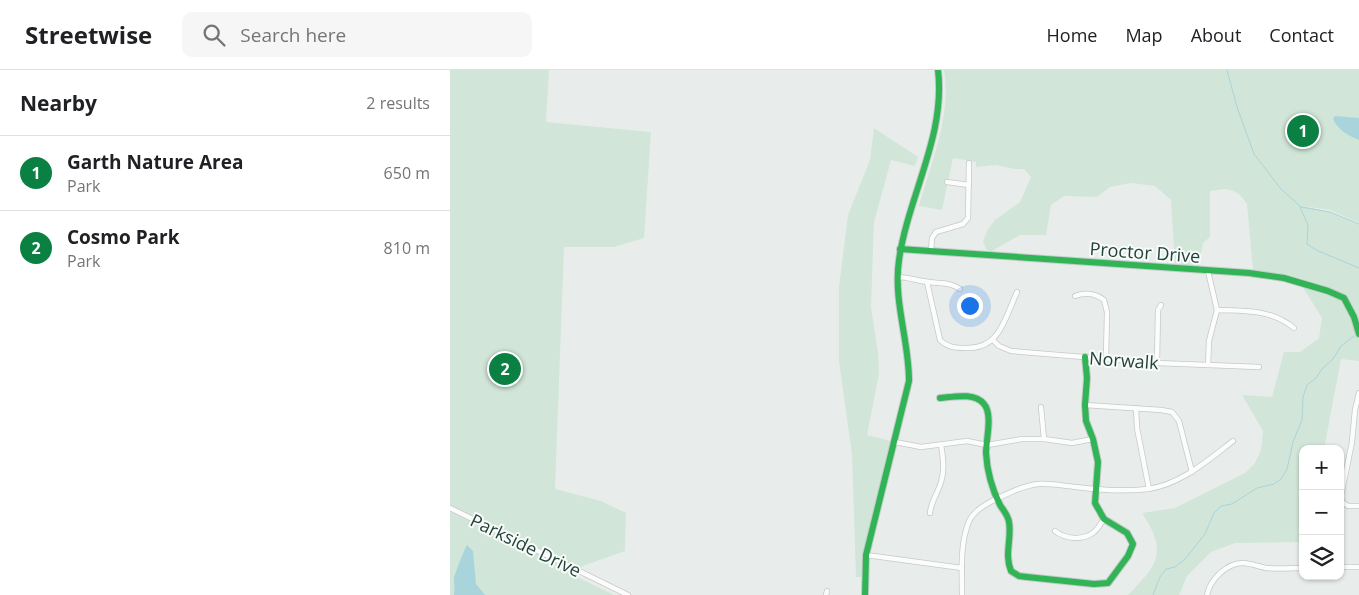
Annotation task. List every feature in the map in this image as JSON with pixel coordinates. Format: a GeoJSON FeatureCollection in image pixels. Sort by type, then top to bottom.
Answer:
{"type":"FeatureCollection","features":[{"type":"Feature","properties":{"kind":"street"},"geometry":{"type":"LineString","coordinates":[[865,595],[866,555],[907,393],[910,369],[897,277],[900,249],[937,120],[938,70]]}},
{"type":"Feature","properties":{"kind":"street"},"geometry":{"type":"LineString","coordinates":[[931,251],[932,238],[936,232],[963,224],[966,221],[968,213],[969,162]]}},
{"type":"Feature","properties":{"kind":"street"},"geometry":{"type":"LineString","coordinates":[[947,182],[969,185]]}},
{"type":"Feature","properties":{"kind":"street","name":"Proctor Drive"},"geometry":{"type":"LineString","coordinates":[[900,249],[1249,273],[1284,278],[1328,291],[1344,298],[1354,317],[1359,334]]}},
{"type":"Feature","properties":{"kind":"street"},"geometry":{"type":"LineString","coordinates":[[1208,271],[1217,310],[1208,341],[1208,365]]}},
{"type":"Feature","properties":{"kind":"street"},"geometry":{"type":"LineString","coordinates":[[897,277],[910,277],[927,282],[949,284],[960,288]]}},
{"type":"Feature","properties":{"kind":"street"},"geometry":{"type":"LineString","coordinates":[[927,282],[940,340],[945,345],[952,347],[971,348],[984,346],[993,340],[1000,330],[1017,292]]}},
{"type":"Feature","properties":{"kind":"street"},"geometry":{"type":"LineString","coordinates":[[1075,296],[1083,293],[1095,294],[1104,300],[1107,312],[1106,358]]}},
{"type":"Feature","properties":{"kind":"street"},"geometry":{"type":"LineString","coordinates":[[1157,362],[1158,310],[1161,305]]}},
{"type":"Feature","properties":{"kind":"street"},"geometry":{"type":"LineString","coordinates":[[1217,310],[1262,312],[1282,318],[1294,328]]}},
{"type":"Feature","properties":{"kind":"street","name":"Norwalk"},"geometry":{"type":"LineString","coordinates":[[993,340],[999,346],[1011,351],[1157,362],[1259,367]]}},
{"type":"Feature","properties":{"kind":"street"},"geometry":{"type":"LineString","coordinates":[[940,398],[955,396],[978,398],[989,412],[988,467],[998,498],[1009,520],[1007,556],[1009,568],[1019,576],[1102,585],[1108,583],[1128,556],[1133,544],[1127,533],[1104,519],[1095,503],[1098,462],[1094,439],[1086,421],[1087,378],[1085,357]]}},
{"type":"Feature","properties":{"kind":"street"},"geometry":{"type":"LineString","coordinates":[[1359,393],[1355,410],[1352,442],[1340,496],[1342,502],[1348,506],[1359,506]]}},
{"type":"Feature","properties":{"kind":"street"},"geometry":{"type":"LineString","coordinates":[[1085,405],[1169,410],[1180,421],[1192,472]]}},
{"type":"Feature","properties":{"kind":"street"},"geometry":{"type":"LineString","coordinates":[[1040,407],[1044,439]]}},
{"type":"Feature","properties":{"kind":"street"},"geometry":{"type":"LineString","coordinates":[[1136,408],[1136,428],[1149,489]]}},
{"type":"Feature","properties":{"kind":"street"},"geometry":{"type":"LineString","coordinates":[[895,442],[921,447],[966,442],[987,445],[1022,439],[1044,439],[1072,443],[1094,439]]}},
{"type":"Feature","properties":{"kind":"street"},"geometry":{"type":"LineString","coordinates":[[962,595],[962,568],[967,526],[972,515],[981,507],[1025,486],[1040,484],[1096,490],[1124,491],[1149,489],[1170,483],[1192,472],[1233,441]]}},
{"type":"Feature","properties":{"kind":"street"},"geometry":{"type":"LineString","coordinates":[[930,513],[930,503],[941,483],[943,473],[941,445]]}},
{"type":"Feature","properties":{"kind":"street","name":"Parkside Drive"},"geometry":{"type":"LineString","coordinates":[[450,508],[628,595]]}},
{"type":"Feature","properties":{"kind":"street"},"geometry":{"type":"LineString","coordinates":[[1055,531],[1060,535],[1084,538],[1095,532],[1104,519]]}},
{"type":"Feature","properties":{"kind":"street"},"geometry":{"type":"LineString","coordinates":[[866,555],[962,568]]}},
{"type":"Feature","properties":{"kind":"street"},"geometry":{"type":"LineString","coordinates":[[1207,595],[1213,580],[1231,566],[1237,564],[1248,564],[1266,568],[1299,568]]}},
{"type":"Feature","properties":{"kind":"street"},"geometry":{"type":"LineString","coordinates":[[1344,567],[1359,567]]}},
{"type":"Feature","properties":{"kind":"green space"},"geometry":{"type":"Polygon","coordinates":[[[450,70],[549,70],[546,122],[651,132],[644,238],[614,247],[564,247],[555,489],[601,501],[626,513],[625,551],[583,566],[575,576],[614,595],[450,595],[450,70]]]}},
{"type":"Feature","properties":{"kind":"green space"},"geometry":{"type":"Polygon","coordinates":[[[944,70],[1359,70],[1359,223],[1330,210],[1302,206],[1330,212],[1359,224],[1359,327],[1344,298],[1282,275],[1253,270],[1247,204],[1240,195],[1225,189],[1210,191],[1210,237],[1203,243],[1198,268],[1175,266],[1171,200],[1155,186],[1131,183],[1110,187],[1097,197],[1064,196],[1051,205],[1046,235],[1020,235],[990,252],[986,249],[983,241],[988,229],[995,220],[1020,202],[1031,177],[1024,169],[996,165],[976,167],[976,162],[953,158],[942,210],[919,206],[943,121],[946,86],[944,70]]]}},
{"type":"Feature","properties":{"kind":"green space"},"geometry":{"type":"Polygon","coordinates":[[[874,128],[918,157],[915,166],[891,160],[874,222],[871,307],[879,373],[867,435],[891,441],[865,546],[861,577],[856,577],[852,455],[839,361],[839,287],[848,215],[870,160],[874,128]]]}},
{"type":"Feature","properties":{"kind":"green space"},"geometry":{"type":"Polygon","coordinates":[[[1302,286],[1336,297],[1344,304],[1359,341],[1359,361],[1341,359],[1325,445],[1299,445],[1299,542],[1235,543],[1211,552],[1187,576],[1179,595],[1128,595],[1146,575],[1156,557],[1155,538],[1142,513],[1175,508],[1245,473],[1255,463],[1261,450],[1263,431],[1242,395],[1272,397],[1284,352],[1300,352],[1319,338],[1322,318],[1302,286]]]}},
{"type":"Feature","properties":{"kind":"water"},"geometry":{"type":"Polygon","coordinates":[[[1335,116],[1359,118],[1359,140],[1340,129],[1333,118],[1335,116]]]}},
{"type":"Feature","properties":{"kind":"water"},"geometry":{"type":"Polygon","coordinates":[[[467,545],[473,551],[476,584],[485,595],[454,595],[454,577],[467,545]]]}},
{"type":"Feature","properties":{"kind":"waterway"},"geometry":{"type":"LineString","coordinates":[[1227,70],[1237,107],[1254,154],[1281,189],[1301,207],[1330,212],[1359,224]]}},
{"type":"Feature","properties":{"kind":"waterway"},"geometry":{"type":"LineString","coordinates":[[1300,207],[1308,225],[1307,244],[1316,250],[1359,268]]}},
{"type":"Feature","properties":{"kind":"waterway"},"geometry":{"type":"LineString","coordinates":[[1153,595],[1160,577],[1166,569],[1175,567],[1185,559],[1205,534],[1214,513],[1221,506],[1232,504],[1257,488],[1274,484],[1281,479],[1287,469],[1293,442],[1302,420],[1303,397],[1307,385],[1333,359],[1341,346],[1354,336]]}},
{"type":"Feature","properties":{"kind":"traffic: fast"},"geometry":{"type":"LineString","coordinates":[[865,595],[866,555],[909,381],[907,351],[898,290],[899,260],[910,213],[932,142],[937,119],[938,70]]}},
{"type":"Feature","properties":{"kind":"traffic: fast"},"geometry":{"type":"LineString","coordinates":[[900,249],[1249,273],[1284,278],[1328,291],[1344,298],[1354,317],[1359,334]]}},
{"type":"Feature","properties":{"kind":"traffic: fast"},"geometry":{"type":"LineString","coordinates":[[940,398],[957,396],[975,398],[980,400],[987,408],[989,420],[986,453],[987,466],[995,493],[1008,519],[1010,528],[1008,559],[1011,571],[1019,576],[1027,577],[1094,584],[1108,583],[1128,556],[1133,544],[1127,533],[1104,519],[1095,503],[1098,462],[1093,439],[1086,421],[1087,378],[1085,357]]}},
{"type":"Feature","properties":{"kind":"place","name":"Garth Nature Area"},"geometry":{"type":"Point","coordinates":[1303,131]}},
{"type":"Feature","properties":{"kind":"place","name":"Cosmo Park"},"geometry":{"type":"Point","coordinates":[505,369]}}]}
